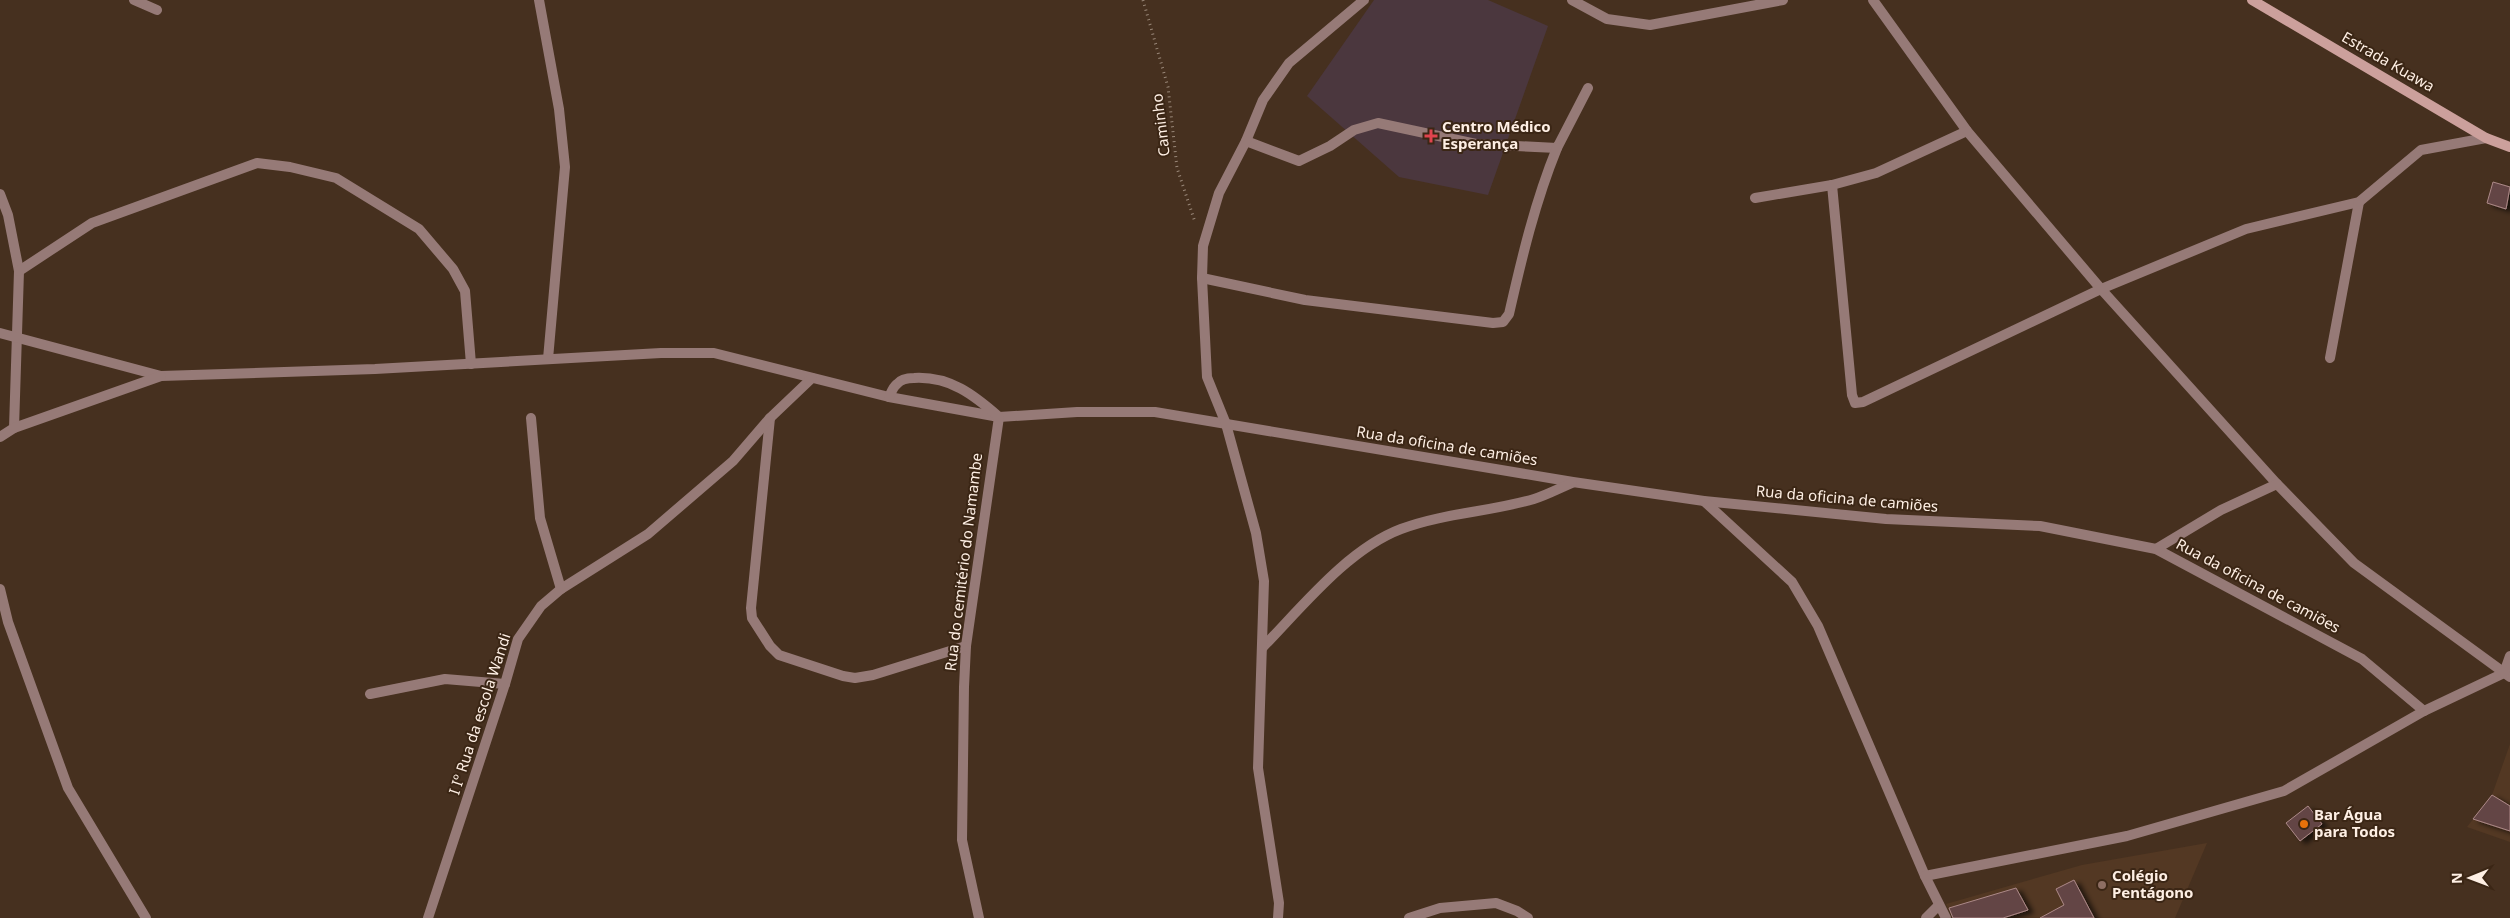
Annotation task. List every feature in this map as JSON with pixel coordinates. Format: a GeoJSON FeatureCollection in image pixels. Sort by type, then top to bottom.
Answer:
{"type":"FeatureCollection","features":[{"type":"Feature","properties":{"kind":"street"},"geometry":{"type":"LineString","coordinates":[[134,0],[157,10]]}},
{"type":"Feature","properties":{"kind":"street"},"geometry":{"type":"LineString","coordinates":[[539,0],[559,109],[565,167],[548,359]]}},
{"type":"Feature","properties":{"kind":"street"},"geometry":{"type":"LineString","coordinates":[[1278,918],[1279,903],[1258,768],[1264,581],[1256,533],[1226,424],[1207,377],[1202,278],[1203,246],[1219,193],[1246,141],[1263,100],[1289,64],[1364,0]]}},
{"type":"Feature","properties":{"kind":"street"},"geometry":{"type":"LineString","coordinates":[[1572,0],[1607,19],[1650,25],[1783,0]]}},
{"type":"Feature","properties":{"kind":"street"},"geometry":{"type":"LineString","coordinates":[[1873,0],[1967,131],[2101,289],[2276,484],[2354,563],[2507,675]]}},
{"type":"Feature","properties":{"kind":"street","name":"Estrada Kuawa"},"geometry":{"type":"LineString","coordinates":[[2254,0],[2486,138],[2510,147]]}},
{"type":"Feature","properties":{"kind":"street"},"geometry":{"type":"LineString","coordinates":[[1202,278],[1305,300],[1493,323],[1503,322],[1509,314],[1531,218],[1557,148],[1588,88]]}},
{"type":"Feature","properties":{"kind":"street"},"geometry":{"type":"LineString","coordinates":[[1246,141],[1299,162],[1330,146],[1354,130],[1378,123],[1476,144],[1557,148]]}},
{"type":"Feature","properties":{"kind":"street"},"geometry":{"type":"LineString","coordinates":[[1755,198],[1832,185],[1876,174],[1967,131]]}},
{"type":"Feature","properties":{"kind":"street"},"geometry":{"type":"LineString","coordinates":[[1832,185],[1852,395],[1855,402],[1863,402],[2101,289],[2246,229],[2359,202],[2421,150],[2486,138]]}},
{"type":"Feature","properties":{"kind":"street"},"geometry":{"type":"LineString","coordinates":[[19,271],[92,223],[257,163],[290,167],[336,178],[418,229],[453,269],[465,291],[470,364]]}},
{"type":"Feature","properties":{"kind":"street"},"geometry":{"type":"LineString","coordinates":[[0,194],[8,214],[19,271],[14,428]]}},
{"type":"Feature","properties":{"kind":"street"},"geometry":{"type":"LineString","coordinates":[[2330,358],[2359,202]]}},
{"type":"Feature","properties":{"kind":"street"},"geometry":{"type":"LineString","coordinates":[[0,332],[161,376]]}},
{"type":"Feature","properties":{"kind":"street","name":"Rua da oficina de camiões"},"geometry":{"type":"LineString","coordinates":[[161,376],[470,364],[661,353],[714,353],[889,397],[999,418],[1076,412],[1155,412],[1573,482],[1704,501],[1886,519],[2040,526],[2156,549],[2362,659],[2424,711]]}},
{"type":"Feature","properties":{"kind":"street"},"geometry":{"type":"LineString","coordinates":[[0,437],[14,428],[161,376]]}},
{"type":"Feature","properties":{"kind":"street"},"geometry":{"type":"LineString","coordinates":[[889,397],[897,382],[927,377],[955,384],[975,396],[999,418]]}},
{"type":"Feature","properties":{"kind":"street","name":"I Iº Rua da escola Wandi"},"geometry":{"type":"LineString","coordinates":[[428,918],[518,639],[541,606],[561,589],[648,534],[733,461],[770,418],[812,378]]}},
{"type":"Feature","properties":{"kind":"street"},"geometry":{"type":"LineString","coordinates":[[531,418],[540,518],[561,589]]}},
{"type":"Feature","properties":{"kind":"street"},"geometry":{"type":"LineString","coordinates":[[770,418],[751,608],[752,618],[770,646],[779,655],[855,678],[966,646]]}},
{"type":"Feature","properties":{"kind":"street","name":"Rua do cemitério do Namambe"},"geometry":{"type":"LineString","coordinates":[[979,918],[962,840],[966,646],[999,418]]}},
{"type":"Feature","properties":{"kind":"street"},"geometry":{"type":"LineString","coordinates":[[1263,647],[1329,579],[1371,545],[1400,530],[1461,514],[1534,499],[1573,482]]}},
{"type":"Feature","properties":{"kind":"street"},"geometry":{"type":"LineString","coordinates":[[2156,549],[2221,510],[2276,484]]}},
{"type":"Feature","properties":{"kind":"street"},"geometry":{"type":"LineString","coordinates":[[1704,501],[1786,576],[1797,589],[1818,626],[1925,876],[1946,918]]}},
{"type":"Feature","properties":{"kind":"street"},"geometry":{"type":"LineString","coordinates":[[0,589],[8,622],[68,788],[118,876],[146,918]]}},
{"type":"Feature","properties":{"kind":"street"},"geometry":{"type":"LineString","coordinates":[[2507,675],[2510,656]]}},
{"type":"Feature","properties":{"kind":"street"},"geometry":{"type":"LineString","coordinates":[[1925,876],[2127,836],[2284,791],[2424,711],[2507,675]]}},
{"type":"Feature","properties":{"kind":"street"},"geometry":{"type":"LineString","coordinates":[[370,694],[445,679],[505,684]]}},
{"type":"Feature","properties":{"kind":"street"},"geometry":{"type":"LineString","coordinates":[[1409,918],[1440,908],[1496,903],[1517,911],[1528,918]]}},
{"type":"Feature","properties":{"kind":"street"},"geometry":{"type":"LineString","coordinates":[[1926,918],[1939,905]]}},
{"type":"Feature","properties":{"kind":"path","name":"Caminho"},"geometry":{"type":"LineString","coordinates":[[1144,0],[1147,19],[1168,87],[1177,168],[1203,246]]}},
{"type":"Feature","properties":{"kind":"shaded area","name":"Centro Médico Esperança"},"geometry":{"type":"Polygon","coordinates":[[[1374,0],[1488,0],[1548,26],[1488,195],[1399,177],[1307,96],[1374,0]]]}},
{"type":"Feature","properties":{"kind":"shaded area"},"geometry":{"type":"Polygon","coordinates":[[[2510,744],[2510,842],[2467,827],[2492,795],[2510,744]]]}},
{"type":"Feature","properties":{"kind":"shaded area","name":"Colégio Pentágono"},"geometry":{"type":"Polygon","coordinates":[[[2207,843],[2175,918],[1953,918],[1946,904],[2082,865],[2207,843]]]}},
{"type":"Feature","properties":{"kind":"building"},"geometry":{"type":"Polygon","coordinates":[[[2493,182],[2510,187],[2506,209],[2487,203],[2493,182]]]}},
{"type":"Feature","properties":{"kind":"building"},"geometry":{"type":"Polygon","coordinates":[[[2492,795],[2510,806],[2510,831],[2473,819],[2492,795]]]}},
{"type":"Feature","properties":{"kind":"building","name":"Bar Água para Todos"},"geometry":{"type":"Polygon","coordinates":[[[2308,806],[2322,824],[2300,841],[2286,823],[2308,806]]]}},
{"type":"Feature","properties":{"kind":"building"},"geometry":{"type":"Polygon","coordinates":[[[2074,880],[2094,918],[2040,918],[2064,905],[2056,889],[2074,880]]]}},
{"type":"Feature","properties":{"kind":"building"},"geometry":{"type":"Polygon","coordinates":[[[2016,888],[2028,910],[2003,918],[1953,918],[1949,908],[2016,888]]]}},
{"type":"Feature","properties":{"kind":"place","name":"Centro Médico Esperança"},"geometry":{"type":"Point","coordinates":[1431,136]}},
{"type":"Feature","properties":{"kind":"place","name":"Bar Água para Todos"},"geometry":{"type":"Point","coordinates":[2304,824]}},
{"type":"Feature","properties":{"kind":"place","name":"Colégio Pentágono"},"geometry":{"type":"Point","coordinates":[2102,885]}}]}
